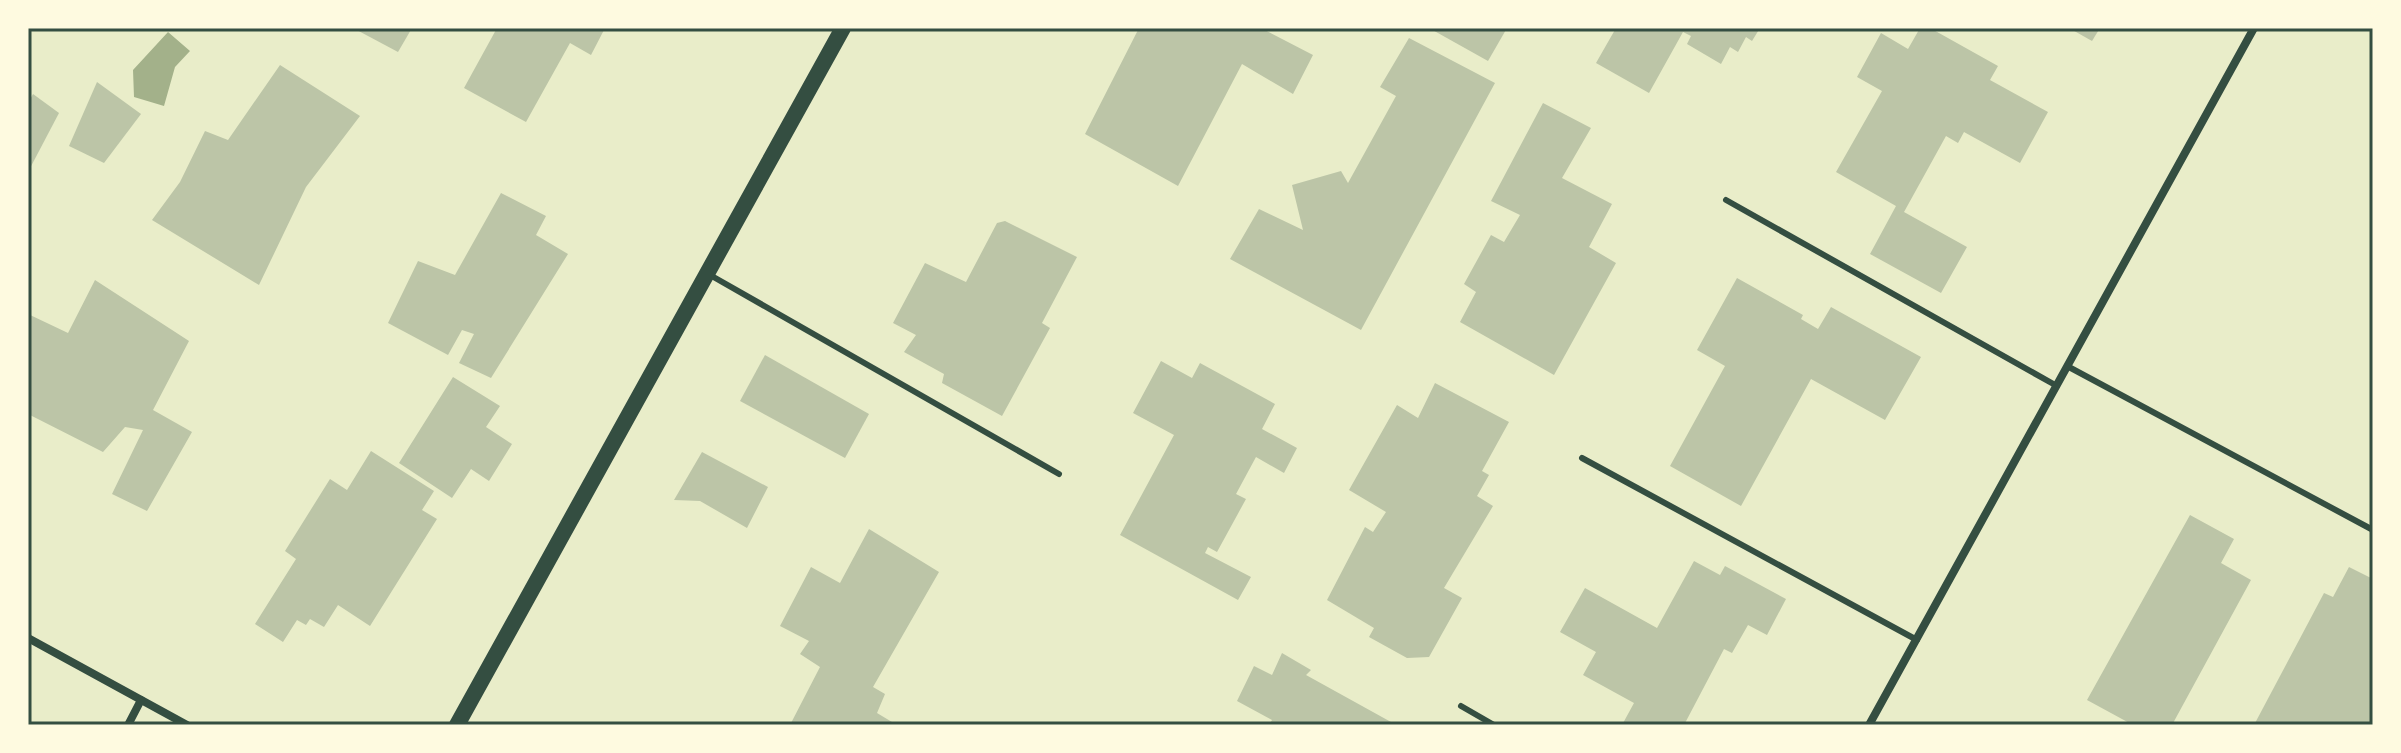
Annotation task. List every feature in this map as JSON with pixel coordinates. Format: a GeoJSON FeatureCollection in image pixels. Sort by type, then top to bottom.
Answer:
{"type":"FeatureCollection","features":[{"type":"Feature","properties":{"kind":"main road"},"geometry":{"type":"LineString","coordinates":[[457,725],[843,28]]}},
{"type":"Feature","properties":{"kind":"street"},"geometry":{"type":"LineString","coordinates":[[1869,725],[2254,28]]}},
{"type":"Feature","properties":{"kind":"street"},"geometry":{"type":"LineString","coordinates":[[28,638],[187,725]]}},
{"type":"Feature","properties":{"kind":"street"},"geometry":{"type":"LineString","coordinates":[[128,725],[141,700]]}},
{"type":"Feature","properties":{"kind":"lane"},"geometry":{"type":"LineString","coordinates":[[1726,200],[2057,386]]}},
{"type":"Feature","properties":{"kind":"lane"},"geometry":{"type":"LineString","coordinates":[[706,273],[1059,474]]}},
{"type":"Feature","properties":{"kind":"lane"},"geometry":{"type":"LineString","coordinates":[[2067,366],[2373,530]]}},
{"type":"Feature","properties":{"kind":"lane"},"geometry":{"type":"LineString","coordinates":[[1582,458],[1917,640]]}},
{"type":"Feature","properties":{"kind":"lane"},"geometry":{"type":"LineString","coordinates":[[1461,706],[1494,725]]}},
{"type":"Feature","properties":{"kind":"shaded area"},"geometry":{"type":"Polygon","coordinates":[[[168,32],[190,51],[175,67],[164,106],[134,97],[133,70],[168,32]]]}},
{"type":"Feature","properties":{"kind":"building"},"geometry":{"type":"Polygon","coordinates":[[[353,28],[412,28],[398,52],[353,28]]]}},
{"type":"Feature","properties":{"kind":"building"},"geometry":{"type":"Polygon","coordinates":[[[497,28],[604,30],[591,55],[570,43],[526,122],[464,88],[497,28]]]}},
{"type":"Feature","properties":{"kind":"building"},"geometry":{"type":"Polygon","coordinates":[[[1139,28],[1261,28],[1313,55],[1293,94],[1242,64],[1178,186],[1085,134],[1139,28]]]}},
{"type":"Feature","properties":{"kind":"building"},"geometry":{"type":"Polygon","coordinates":[[[1429,28],[1507,28],[1488,61],[1429,28]]]}},
{"type":"Feature","properties":{"kind":"building"},"geometry":{"type":"Polygon","coordinates":[[[1616,28],[1760,28],[1752,41],[1746,37],[1738,52],[1730,47],[1721,64],[1687,44],[1691,36],[1683,32],[1649,93],[1596,63],[1616,28]]]}},
{"type":"Feature","properties":{"kind":"building"},"geometry":{"type":"Polygon","coordinates":[[[1920,28],[1930,28],[1998,66],[1990,80],[2048,112],[2020,163],[1964,132],[1958,143],[1946,136],[1904,212],[1967,247],[1941,293],[1870,254],[1896,206],[1836,172],[1882,91],[1857,77],[1881,33],[1908,49],[1920,28]]]}},
{"type":"Feature","properties":{"kind":"building"},"geometry":{"type":"Polygon","coordinates":[[[2069,28],[2100,28],[2092,41],[2069,28]]]}},
{"type":"Feature","properties":{"kind":"building"},"geometry":{"type":"Polygon","coordinates":[[[1409,38],[1495,83],[1361,330],[1230,259],[1259,209],[1303,230],[1292,185],[1341,171],[1348,183],[1396,96],[1380,87],[1409,38]]]}},
{"type":"Feature","properties":{"kind":"building"},"geometry":{"type":"Polygon","coordinates":[[[280,65],[360,116],[306,187],[259,285],[152,220],[180,182],[205,131],[228,140],[280,65]]]}},
{"type":"Feature","properties":{"kind":"building"},"geometry":{"type":"Polygon","coordinates":[[[97,82],[141,114],[104,163],[69,146],[97,82]]]}},
{"type":"Feature","properties":{"kind":"building"},"geometry":{"type":"Polygon","coordinates":[[[33,94],[59,113],[28,172],[28,103],[33,94]]]}},
{"type":"Feature","properties":{"kind":"building"},"geometry":{"type":"Polygon","coordinates":[[[1543,103],[1591,128],[1562,178],[1612,204],[1589,247],[1616,263],[1554,375],[1460,322],[1476,292],[1464,284],[1491,235],[1504,242],[1520,215],[1491,201],[1543,103]]]}},
{"type":"Feature","properties":{"kind":"building"},"geometry":{"type":"Polygon","coordinates":[[[501,193],[546,216],[536,235],[568,254],[491,378],[459,363],[474,334],[462,330],[448,355],[388,323],[418,261],[455,275],[501,193]]]}},
{"type":"Feature","properties":{"kind":"building"},"geometry":{"type":"Polygon","coordinates":[[[1005,221],[1077,257],[1042,323],[1050,328],[1002,416],[942,383],[944,374],[904,352],[916,335],[893,323],[925,263],[966,282],[997,223],[1005,221]]]}},
{"type":"Feature","properties":{"kind":"building"},"geometry":{"type":"Polygon","coordinates":[[[1737,278],[1803,315],[1801,319],[1818,329],[1831,307],[1921,357],[1885,420],[1811,379],[1741,506],[1670,466],[1725,366],[1697,350],[1737,278]]]}},
{"type":"Feature","properties":{"kind":"building"},"geometry":{"type":"Polygon","coordinates":[[[95,280],[189,341],[153,410],[192,432],[147,511],[112,494],[143,430],[125,427],[103,452],[28,414],[28,314],[68,333],[95,280]]]}},
{"type":"Feature","properties":{"kind":"building"},"geometry":{"type":"Polygon","coordinates":[[[765,355],[869,414],[845,458],[740,401],[765,355]]]}},
{"type":"Feature","properties":{"kind":"building"},"geometry":{"type":"Polygon","coordinates":[[[1161,361],[1192,378],[1200,363],[1275,404],[1262,429],[1297,448],[1284,473],[1256,457],[1236,494],[1246,499],[1217,552],[1208,547],[1205,553],[1251,577],[1238,600],[1120,535],[1174,435],[1133,413],[1161,361]]]}},
{"type":"Feature","properties":{"kind":"building"},"geometry":{"type":"Polygon","coordinates":[[[453,377],[500,406],[486,427],[512,444],[489,481],[471,469],[452,498],[399,463],[453,377]]]}},
{"type":"Feature","properties":{"kind":"building"},"geometry":{"type":"Polygon","coordinates":[[[1435,383],[1509,422],[1482,471],[1489,475],[1477,496],[1493,506],[1444,588],[1462,598],[1429,657],[1407,658],[1369,637],[1374,628],[1327,600],[1365,527],[1373,532],[1386,512],[1349,490],[1397,405],[1418,418],[1435,383]]]}},
{"type":"Feature","properties":{"kind":"building"},"geometry":{"type":"Polygon","coordinates":[[[371,451],[434,491],[422,510],[437,519],[370,626],[338,605],[324,627],[310,619],[306,625],[297,620],[283,642],[255,624],[296,559],[285,551],[330,479],[347,490],[371,451]]]}},
{"type":"Feature","properties":{"kind":"building"},"geometry":{"type":"Polygon","coordinates":[[[702,452],[768,487],[747,528],[700,501],[674,500],[702,452]]]}},
{"type":"Feature","properties":{"kind":"building"},"geometry":{"type":"Polygon","coordinates":[[[2190,515],[2234,539],[2221,563],[2251,580],[2172,725],[2133,725],[2087,700],[2190,515]]]}},
{"type":"Feature","properties":{"kind":"building"},"geometry":{"type":"Polygon","coordinates":[[[869,529],[939,572],[873,687],[885,694],[877,713],[897,725],[790,725],[820,667],[800,654],[809,641],[780,626],[811,567],[840,583],[869,529]]]}},
{"type":"Feature","properties":{"kind":"building"},"geometry":{"type":"Polygon","coordinates":[[[1694,561],[1720,575],[1725,566],[1786,599],[1767,635],[1748,625],[1732,653],[1724,649],[1684,725],[1622,725],[1634,703],[1583,675],[1596,652],[1560,632],[1585,588],[1657,628],[1694,561]]]}},
{"type":"Feature","properties":{"kind":"building"},"geometry":{"type":"Polygon","coordinates":[[[2349,567],[2373,579],[2373,725],[2254,725],[2324,593],[2333,597],[2349,567]]]}},
{"type":"Feature","properties":{"kind":"building"},"geometry":{"type":"Polygon","coordinates":[[[1282,653],[1311,670],[1306,675],[1391,722],[1389,725],[1269,725],[1272,720],[1237,701],[1254,666],[1272,675],[1282,653]]]}}]}
